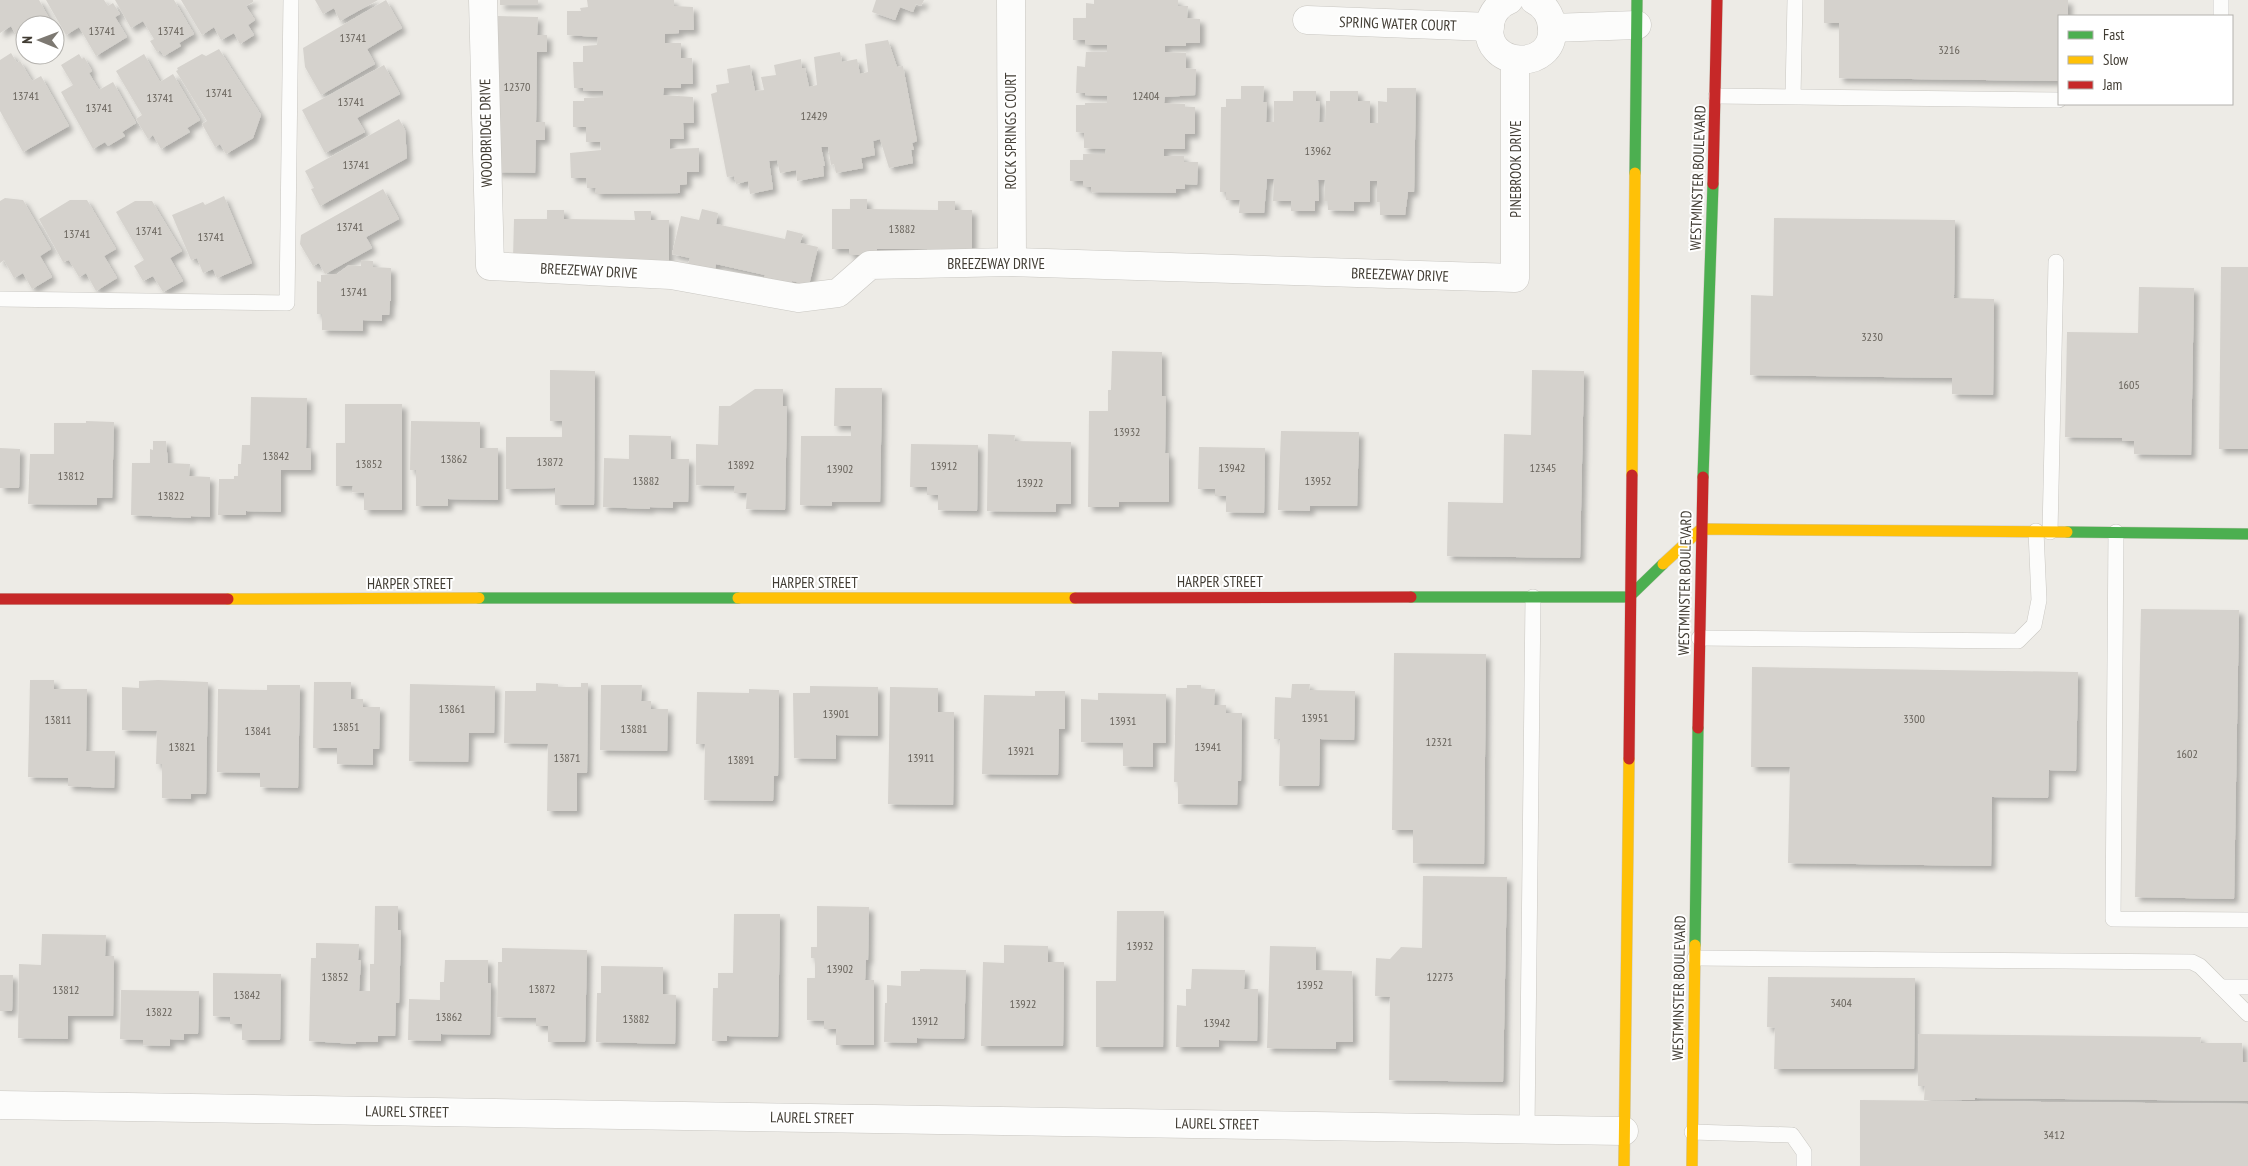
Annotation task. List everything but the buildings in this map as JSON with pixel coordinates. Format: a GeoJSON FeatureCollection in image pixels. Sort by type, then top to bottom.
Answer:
{"type":"FeatureCollection","features":[{"type":"Feature","properties":{"kind":"main road","name":"WESTMINSTER BOULEVARD"},"geometry":{"type":"LineString","coordinates":[[1692,1166],[1701,529],[1716,96],[1717,0]]}},
{"type":"Feature","properties":{"kind":"main road"},"geometry":{"type":"LineString","coordinates":[[1624,1166],[1637,12]]}},
{"type":"Feature","properties":{"kind":"main road"},"geometry":{"type":"LineString","coordinates":[[1629,597],[1701,529],[2248,534]]}},
{"type":"Feature","properties":{"kind":"main road","name":"HARPER STREET"},"geometry":{"type":"LineString","coordinates":[[0,600],[1629,597]]}},
{"type":"Feature","properties":{"kind":"street","name":"WOODBRIDGE DRIVE"},"geometry":{"type":"LineString","coordinates":[[483,0],[490,266]]}},
{"type":"Feature","properties":{"kind":"street","name":"ROCK SPRINGS COURT"},"geometry":{"type":"LineString","coordinates":[[1011,0],[1012,262]]}},
{"type":"Feature","properties":{"kind":"street"},"geometry":{"type":"LineString","coordinates":[[1509,0],[1497,8],[1492,17],[1490,27],[1493,44],[1506,57],[1524,61],[1542,53],[1548,46],[1552,28],[1550,17],[1545,8],[1534,0]]}},
{"type":"Feature","properties":{"kind":"street"},"geometry":{"type":"LineString","coordinates":[[1552,28],[1637,12]]}},
{"type":"Feature","properties":{"kind":"street","name":"SPRING WATER COURT"},"geometry":{"type":"LineString","coordinates":[[1307,20],[1490,27]]}},
{"type":"Feature","properties":{"kind":"street","name":"PINEBROOK DRIVE"},"geometry":{"type":"LineString","coordinates":[[1515,60],[1515,278]]}},
{"type":"Feature","properties":{"kind":"street","name":"BREEZEWAY DRIVE"},"geometry":{"type":"LineString","coordinates":[[490,266],[671,276],[798,298],[838,293],[870,265],[1012,262],[1515,278]]}},
{"type":"Feature","properties":{"kind":"street","name":"LAUREL STREET"},"geometry":{"type":"LineString","coordinates":[[0,1105],[1624,1131]]}},
{"type":"Feature","properties":{"kind":"lane"},"geometry":{"type":"LineString","coordinates":[[0,299],[287,303],[291,0]]}},
{"type":"Feature","properties":{"kind":"lane"},"geometry":{"type":"LineString","coordinates":[[1794,91],[1795,0]]}},
{"type":"Feature","properties":{"kind":"lane"},"geometry":{"type":"LineString","coordinates":[[2221,0],[2221,15]]}},
{"type":"Feature","properties":{"kind":"lane"},"geometry":{"type":"LineString","coordinates":[[1716,96],[1794,91],[2058,100]]}},
{"type":"Feature","properties":{"kind":"lane"},"geometry":{"type":"LineString","coordinates":[[1699,638],[2018,641],[2034,625],[2039,600],[2056,262]]}},
{"type":"Feature","properties":{"kind":"lane"},"geometry":{"type":"LineString","coordinates":[[2116,532],[2113,919],[2248,920]]}},
{"type":"Feature","properties":{"kind":"lane"},"geometry":{"type":"LineString","coordinates":[[1527,1129],[1533,597]]}},
{"type":"Feature","properties":{"kind":"lane"},"geometry":{"type":"LineString","coordinates":[[1695,958],[2192,962],[2200,966],[2248,1014]]}},
{"type":"Feature","properties":{"kind":"lane"},"geometry":{"type":"LineString","coordinates":[[2220,987],[2248,987]]}},
{"type":"Feature","properties":{"kind":"lane"},"geometry":{"type":"LineString","coordinates":[[1692,1132],[1792,1135],[1804,1152],[1804,1166]]}},
{"type":"Feature","properties":{"kind":"traffic: fast"},"geometry":{"type":"LineString","coordinates":[[1635,173],[1637,0]]}},
{"type":"Feature","properties":{"kind":"traffic: fast"},"geometry":{"type":"LineString","coordinates":[[1703,477],[1713,184]]}},
{"type":"Feature","properties":{"kind":"traffic: fast"},"geometry":{"type":"LineString","coordinates":[[2067,532],[2248,534]]}},
{"type":"Feature","properties":{"kind":"traffic: fast"},"geometry":{"type":"LineString","coordinates":[[1411,597],[1629,597],[1663,564]]}},
{"type":"Feature","properties":{"kind":"traffic: fast"},"geometry":{"type":"LineString","coordinates":[[479,598],[738,598]]}},
{"type":"Feature","properties":{"kind":"traffic: fast"},"geometry":{"type":"LineString","coordinates":[[1695,945],[1698,728]]}},
{"type":"Feature","properties":{"kind":"traffic: slow"},"geometry":{"type":"LineString","coordinates":[[1632,475],[1635,173]]}},
{"type":"Feature","properties":{"kind":"traffic: slow"},"geometry":{"type":"LineString","coordinates":[[1663,564],[1701,529],[2067,532]]}},
{"type":"Feature","properties":{"kind":"traffic: slow"},"geometry":{"type":"LineString","coordinates":[[228,599],[479,598]]}},
{"type":"Feature","properties":{"kind":"traffic: slow"},"geometry":{"type":"LineString","coordinates":[[738,598],[1075,598]]}},
{"type":"Feature","properties":{"kind":"traffic: slow"},"geometry":{"type":"LineString","coordinates":[[1624,1166],[1629,759]]}},
{"type":"Feature","properties":{"kind":"traffic: slow"},"geometry":{"type":"LineString","coordinates":[[1692,1166],[1695,945]]}},
{"type":"Feature","properties":{"kind":"traffic: jam"},"geometry":{"type":"LineString","coordinates":[[1713,184],[1717,0]]}},
{"type":"Feature","properties":{"kind":"traffic: jam"},"geometry":{"type":"LineString","coordinates":[[1629,759],[1632,475]]}},
{"type":"Feature","properties":{"kind":"traffic: jam"},"geometry":{"type":"LineString","coordinates":[[1698,728],[1703,477]]}},
{"type":"Feature","properties":{"kind":"traffic: jam"},"geometry":{"type":"LineString","coordinates":[[1075,598],[1411,597]]}},
{"type":"Feature","properties":{"kind":"traffic: jam"},"geometry":{"type":"LineString","coordinates":[[0,599],[228,599]]}}]}
